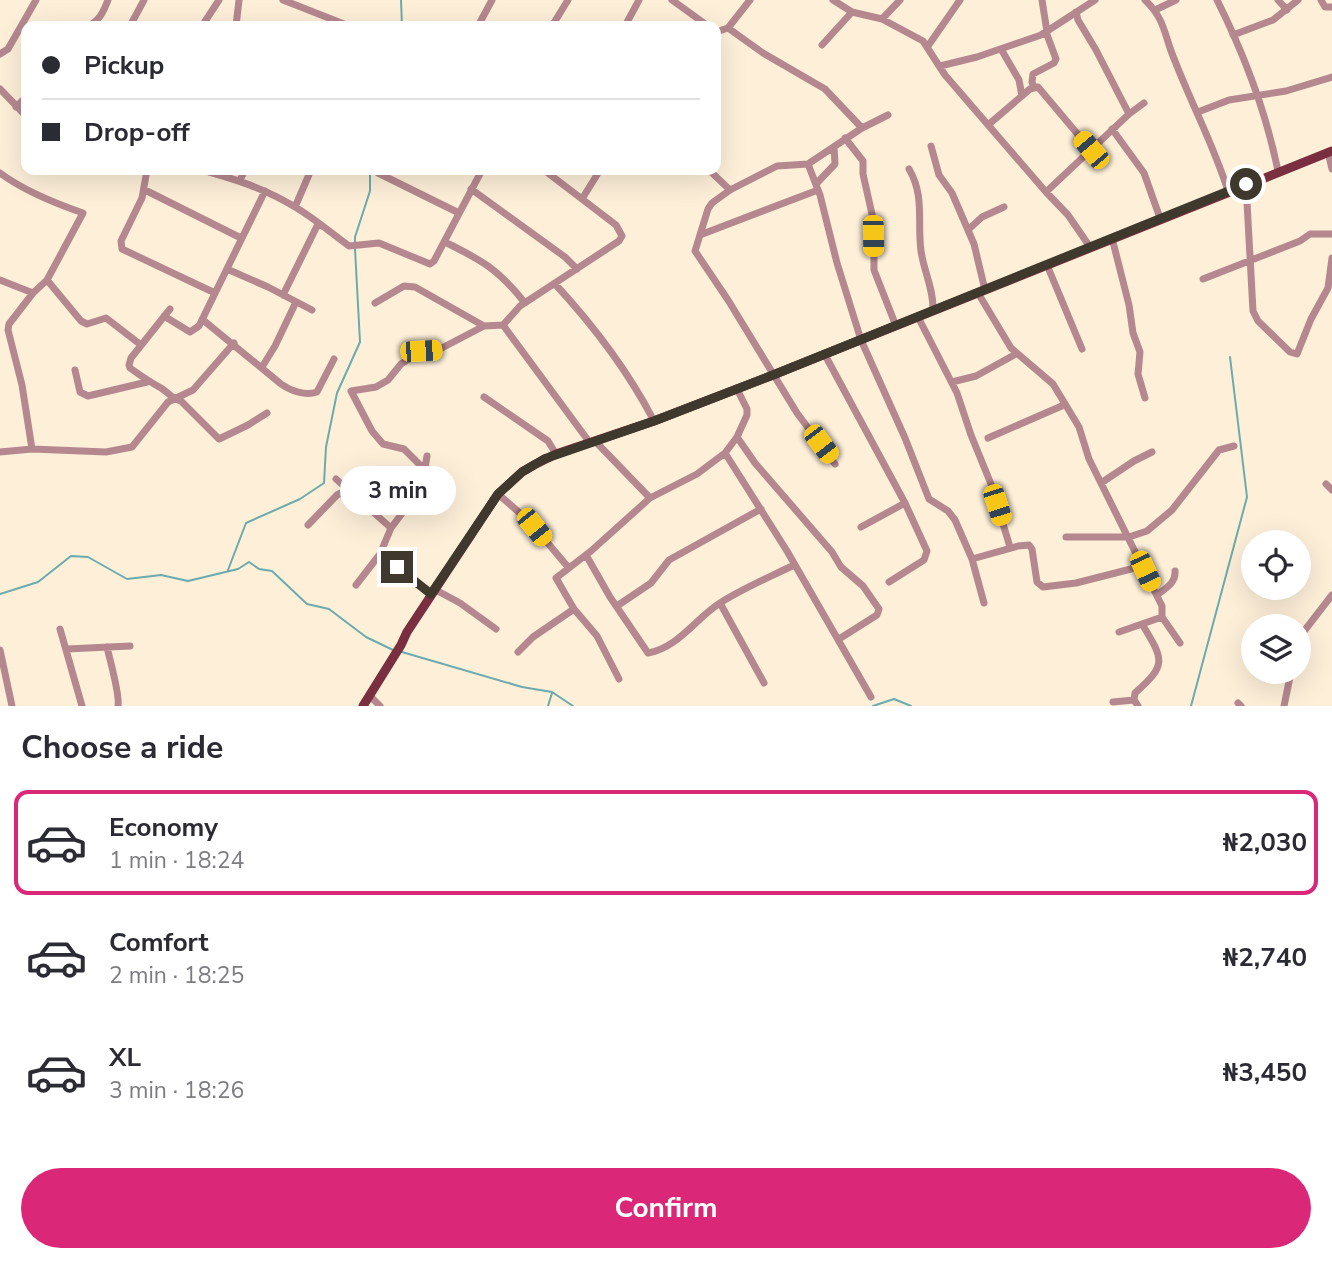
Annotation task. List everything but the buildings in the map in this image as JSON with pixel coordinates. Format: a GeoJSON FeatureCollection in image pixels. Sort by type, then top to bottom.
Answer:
{"type":"FeatureCollection","features":[{"type":"Feature","properties":{"kind":"main road"},"geometry":{"type":"LineString","coordinates":[[363,705],[407,632],[498,494],[522,472],[556,454],[654,421],[825,355],[1330,151]]}},
{"type":"Feature","properties":{"kind":"street"},"geometry":{"type":"LineString","coordinates":[[28,21],[36,0]]}},
{"type":"Feature","properties":{"kind":"street"},"geometry":{"type":"LineString","coordinates":[[97,21],[108,0]]}},
{"type":"Feature","properties":{"kind":"street"},"geometry":{"type":"LineString","coordinates":[[133,21],[144,0]]}},
{"type":"Feature","properties":{"kind":"street"},"geometry":{"type":"LineString","coordinates":[[205,21],[219,0]]}},
{"type":"Feature","properties":{"kind":"street"},"geometry":{"type":"LineString","coordinates":[[237,21],[239,0]]}},
{"type":"Feature","properties":{"kind":"street"},"geometry":{"type":"LineString","coordinates":[[283,0],[336,21]]}},
{"type":"Feature","properties":{"kind":"street"},"geometry":{"type":"LineString","coordinates":[[481,21],[492,0]]}},
{"type":"Feature","properties":{"kind":"street"},"geometry":{"type":"LineString","coordinates":[[555,21],[568,0]]}},
{"type":"Feature","properties":{"kind":"street"},"geometry":{"type":"LineString","coordinates":[[628,21],[639,0]]}},
{"type":"Feature","properties":{"kind":"street"},"geometry":{"type":"LineString","coordinates":[[672,0],[696,21]]}},
{"type":"Feature","properties":{"kind":"street"},"geometry":{"type":"LineString","coordinates":[[833,0],[852,12],[882,19],[907,31],[928,46],[940,66],[988,125],[1075,223],[1090,247]]}},
{"type":"Feature","properties":{"kind":"street"},"geometry":{"type":"LineString","coordinates":[[882,19],[900,0]]}},
{"type":"Feature","properties":{"kind":"street"},"geometry":{"type":"LineString","coordinates":[[928,46],[960,0]]}},
{"type":"Feature","properties":{"kind":"street"},"geometry":{"type":"LineString","coordinates":[[1032,88],[1034,74],[1054,63],[1056,59],[1046,32],[1042,0]]}},
{"type":"Feature","properties":{"kind":"street"},"geometry":{"type":"LineString","coordinates":[[940,66],[1001,49],[1046,32],[1095,0]]}},
{"type":"Feature","properties":{"kind":"street"},"geometry":{"type":"LineString","coordinates":[[1144,0],[1164,24],[1174,60],[1198,112],[1228,191]]}},
{"type":"Feature","properties":{"kind":"street"},"geometry":{"type":"LineString","coordinates":[[1155,10],[1176,0]]}},
{"type":"Feature","properties":{"kind":"street"},"geometry":{"type":"LineString","coordinates":[[1217,0],[1245,63],[1271,137],[1278,171]]}},
{"type":"Feature","properties":{"kind":"street"},"geometry":{"type":"LineString","coordinates":[[1278,0],[1287,10]]}},
{"type":"Feature","properties":{"kind":"street"},"geometry":{"type":"LineString","coordinates":[[1233,34],[1273,20],[1298,0]]}},
{"type":"Feature","properties":{"kind":"street"},"geometry":{"type":"LineString","coordinates":[[1321,0],[1325,7],[1332,7]]}},
{"type":"Feature","properties":{"kind":"street"},"geometry":{"type":"LineString","coordinates":[[721,30],[728,28],[748,1]]}},
{"type":"Feature","properties":{"kind":"street"},"geometry":{"type":"LineString","coordinates":[[822,45],[852,12]]}},
{"type":"Feature","properties":{"kind":"street"},"geometry":{"type":"LineString","coordinates":[[1076,12],[1129,114]]}},
{"type":"Feature","properties":{"kind":"street"},"geometry":{"type":"LineString","coordinates":[[728,28],[763,53],[825,89],[862,128]]}},
{"type":"Feature","properties":{"kind":"street"},"geometry":{"type":"LineString","coordinates":[[0,54],[21,34]]}},
{"type":"Feature","properties":{"kind":"street"},"geometry":{"type":"LineString","coordinates":[[1001,49],[1019,80],[1022,96]]}},
{"type":"Feature","properties":{"kind":"street"},"geometry":{"type":"LineString","coordinates":[[1198,112],[1229,100],[1297,88],[1332,77]]}},
{"type":"Feature","properties":{"kind":"street"},"geometry":{"type":"LineString","coordinates":[[1019,80],[1032,88],[1041,89],[1091,150]]}},
{"type":"Feature","properties":{"kind":"street"},"geometry":{"type":"LineString","coordinates":[[988,125],[1032,88]]}},
{"type":"Feature","properties":{"kind":"street"},"geometry":{"type":"LineString","coordinates":[[0,89],[21,112]]}},
{"type":"Feature","properties":{"kind":"street"},"geometry":{"type":"LineString","coordinates":[[16,107],[21,102]]}},
{"type":"Feature","properties":{"kind":"street"},"geometry":{"type":"LineString","coordinates":[[1046,192],[1144,103]]}},
{"type":"Feature","properties":{"kind":"street"},"geometry":{"type":"LineString","coordinates":[[835,464],[797,413],[695,251],[708,209],[730,190],[777,166],[808,164],[845,138],[888,115]]}},
{"type":"Feature","properties":{"kind":"street"},"geometry":{"type":"LineString","coordinates":[[1112,130],[1144,173],[1160,218]]}},
{"type":"Feature","properties":{"kind":"street"},"geometry":{"type":"LineString","coordinates":[[845,138],[863,161],[874,223],[876,278],[896,326]]}},
{"type":"Feature","properties":{"kind":"street"},"geometry":{"type":"LineString","coordinates":[[931,146],[939,175],[952,193],[978,255],[981,292],[1016,354],[1048,378],[1079,427],[1089,459],[1162,606],[1162,617],[1180,643]]}},
{"type":"Feature","properties":{"kind":"street"},"geometry":{"type":"LineString","coordinates":[[700,235],[817,187],[835,164],[835,147]]}},
{"type":"Feature","properties":{"kind":"street"},"geometry":{"type":"LineString","coordinates":[[1330,151],[1332,169]]}},
{"type":"Feature","properties":{"kind":"street"},"geometry":{"type":"LineString","coordinates":[[808,164],[861,340],[929,499],[952,514],[972,559],[984,603]]}},
{"type":"Feature","properties":{"kind":"street"},"geometry":{"type":"LineString","coordinates":[[909,169],[916,181],[921,205],[921,251],[934,300],[933,311]]}},
{"type":"Feature","properties":{"kind":"street"},"geometry":{"type":"LineString","coordinates":[[0,173],[25,188],[83,213],[47,280],[33,293],[8,330],[22,384],[32,449]]}},
{"type":"Feature","properties":{"kind":"street"},"geometry":{"type":"LineString","coordinates":[[146,175],[145,190],[122,237],[122,249],[215,293]]}},
{"type":"Feature","properties":{"kind":"street"},"geometry":{"type":"LineString","coordinates":[[221,175],[240,180],[295,207],[349,246],[379,243],[425,264],[434,261],[479,175]]}},
{"type":"Feature","properties":{"kind":"street"},"geometry":{"type":"LineString","coordinates":[[240,180],[242,175]]}},
{"type":"Feature","properties":{"kind":"street"},"geometry":{"type":"LineString","coordinates":[[295,207],[309,175]]}},
{"type":"Feature","properties":{"kind":"street"},"geometry":{"type":"LineString","coordinates":[[382,175],[459,213]]}},
{"type":"Feature","properties":{"kind":"street"},"geometry":{"type":"LineString","coordinates":[[426,471],[404,449],[383,444],[372,431],[351,391],[376,387],[388,380],[401,364],[421,351],[438,350],[484,326],[503,326],[525,303],[619,241],[622,236],[616,225],[551,175]]}},
{"type":"Feature","properties":{"kind":"street"},"geometry":{"type":"LineString","coordinates":[[582,199],[597,175]]}},
{"type":"Feature","properties":{"kind":"street"},"geometry":{"type":"LineString","coordinates":[[714,175],[730,190]]}},
{"type":"Feature","properties":{"kind":"street"},"geometry":{"type":"LineString","coordinates":[[1246,184],[1253,312],[1258,321],[1290,352],[1297,355],[1311,319],[1325,297],[1331,278],[1332,258]]}},
{"type":"Feature","properties":{"kind":"street"},"geometry":{"type":"LineString","coordinates":[[471,189],[565,257],[577,269]]}},
{"type":"Feature","properties":{"kind":"street"},"geometry":{"type":"LineString","coordinates":[[145,190],[241,238]]}},
{"type":"Feature","properties":{"kind":"street"},"geometry":{"type":"LineString","coordinates":[[164,316],[190,332],[203,320],[265,191]]}},
{"type":"Feature","properties":{"kind":"street"},"geometry":{"type":"LineString","coordinates":[[969,229],[982,217],[1004,207]]}},
{"type":"Feature","properties":{"kind":"street"},"geometry":{"type":"LineString","coordinates":[[283,295],[318,224]]}},
{"type":"Feature","properties":{"kind":"street"},"geometry":{"type":"LineString","coordinates":[[1203,278],[1300,241],[1310,234],[1332,234]]}},
{"type":"Feature","properties":{"kind":"street"},"geometry":{"type":"LineString","coordinates":[[1112,238],[1133,333],[1140,352],[1138,374],[1145,398]]}},
{"type":"Feature","properties":{"kind":"street"},"geometry":{"type":"LineString","coordinates":[[444,242],[489,265],[506,278],[525,303]]}},
{"type":"Feature","properties":{"kind":"street"},"geometry":{"type":"LineString","coordinates":[[1047,265],[1083,349]]}},
{"type":"Feature","properties":{"kind":"street"},"geometry":{"type":"LineString","coordinates":[[227,269],[312,310]]}},
{"type":"Feature","properties":{"kind":"street"},"geometry":{"type":"LineString","coordinates":[[0,280],[33,293]]}},
{"type":"Feature","properties":{"kind":"street"},"geometry":{"type":"LineString","coordinates":[[47,280],[81,321],[87,324],[106,318],[141,345]]}},
{"type":"Feature","properties":{"kind":"street"},"geometry":{"type":"LineString","coordinates":[[555,284],[589,320],[643,400],[654,421]]}},
{"type":"Feature","properties":{"kind":"street"},"geometry":{"type":"LineString","coordinates":[[375,303],[404,286],[415,286],[484,326]]}},
{"type":"Feature","properties":{"kind":"street"},"geometry":{"type":"LineString","coordinates":[[262,367],[296,302]]}},
{"type":"Feature","properties":{"kind":"street"},"geometry":{"type":"LineString","coordinates":[[170,309],[131,358],[129,365],[147,382],[163,389],[173,399],[181,401],[192,410],[219,439],[267,413]]}},
{"type":"Feature","properties":{"kind":"street"},"geometry":{"type":"LineString","coordinates":[[918,317],[952,382],[991,484],[1010,547]]}},
{"type":"Feature","properties":{"kind":"street"},"geometry":{"type":"LineString","coordinates":[[203,320],[287,388],[309,394],[317,391],[334,359]]}},
{"type":"Feature","properties":{"kind":"street"},"geometry":{"type":"LineString","coordinates":[[503,326],[592,442],[650,498]]}},
{"type":"Feature","properties":{"kind":"street"},"geometry":{"type":"LineString","coordinates":[[0,452],[32,449],[106,452],[127,449],[138,441],[159,412],[173,399],[193,390],[234,343]]}},
{"type":"Feature","properties":{"kind":"street"},"geometry":{"type":"LineString","coordinates":[[952,382],[976,376],[1016,354]]}},
{"type":"Feature","properties":{"kind":"street"},"geometry":{"type":"LineString","coordinates":[[825,355],[905,503],[927,556],[890,582]]}},
{"type":"Feature","properties":{"kind":"street"},"geometry":{"type":"LineString","coordinates":[[75,370],[79,392],[88,396],[147,382]]}},
{"type":"Feature","properties":{"kind":"street"},"geometry":{"type":"LineString","coordinates":[[619,679],[597,636],[556,582],[558,575],[586,555],[650,498],[697,474],[725,453],[737,437],[747,415],[747,409],[737,389]]}},
{"type":"Feature","properties":{"kind":"street"},"geometry":{"type":"LineString","coordinates":[[484,397],[548,441],[556,454]]}},
{"type":"Feature","properties":{"kind":"street"},"geometry":{"type":"LineString","coordinates":[[988,438],[1064,405]]}},
{"type":"Feature","properties":{"kind":"street"},"geometry":{"type":"LineString","coordinates":[[737,437],[755,463],[832,552],[841,567],[863,586],[879,609],[877,615],[839,639]]}},
{"type":"Feature","properties":{"kind":"street"},"geometry":{"type":"LineString","coordinates":[[1066,537],[1129,537],[1146,531],[1166,516],[1219,450],[1234,446]]}},
{"type":"Feature","properties":{"kind":"street"},"geometry":{"type":"LineString","coordinates":[[1101,483],[1152,452]]}},
{"type":"Feature","properties":{"kind":"street"},"geometry":{"type":"LineString","coordinates":[[725,453],[839,639],[871,697]]}},
{"type":"Feature","properties":{"kind":"street"},"geometry":{"type":"LineString","coordinates":[[356,585],[380,554],[391,528],[424,481],[427,456]]}},
{"type":"Feature","properties":{"kind":"street"},"geometry":{"type":"LineString","coordinates":[[335,480],[391,528]]}},
{"type":"Feature","properties":{"kind":"street"},"geometry":{"type":"LineString","coordinates":[[308,525],[337,495],[347,490]]}},
{"type":"Feature","properties":{"kind":"street"},"geometry":{"type":"LineString","coordinates":[[498,494],[529,521],[568,567]]}},
{"type":"Feature","properties":{"kind":"street"},"geometry":{"type":"LineString","coordinates":[[861,527],[905,503]]}},
{"type":"Feature","properties":{"kind":"street"},"geometry":{"type":"LineString","coordinates":[[617,606],[651,583],[669,560],[761,509]]}},
{"type":"Feature","properties":{"kind":"street"},"geometry":{"type":"LineString","coordinates":[[972,559],[1010,547],[1032,547],[1037,582],[1044,587],[1076,583],[1131,569],[1136,565],[1138,556]]}},
{"type":"Feature","properties":{"kind":"street"},"geometry":{"type":"LineString","coordinates":[[380,554],[433,592],[460,603],[496,629]]}},
{"type":"Feature","properties":{"kind":"street"},"geometry":{"type":"LineString","coordinates":[[586,555],[649,653],[675,642],[720,603],[794,565]]}},
{"type":"Feature","properties":{"kind":"street"},"geometry":{"type":"LineString","coordinates":[[1157,595],[1172,584],[1176,578],[1175,571]]}},
{"type":"Feature","properties":{"kind":"street"},"geometry":{"type":"LineString","coordinates":[[1311,622],[1332,595]]}},
{"type":"Feature","properties":{"kind":"street"},"geometry":{"type":"LineString","coordinates":[[720,603],[764,683]]}},
{"type":"Feature","properties":{"kind":"street"},"geometry":{"type":"LineString","coordinates":[[519,652],[533,637],[574,609]]}},
{"type":"Feature","properties":{"kind":"street"},"geometry":{"type":"LineString","coordinates":[[1119,632],[1162,617]]}},
{"type":"Feature","properties":{"kind":"street"},"geometry":{"type":"LineString","coordinates":[[1113,702],[1136,703],[1135,693],[1156,675],[1159,664],[1154,644],[1142,624]]}},
{"type":"Feature","properties":{"kind":"street"},"geometry":{"type":"LineString","coordinates":[[60,629],[82,705]]}},
{"type":"Feature","properties":{"kind":"street"},"geometry":{"type":"LineString","coordinates":[[67,649],[130,646]]}},
{"type":"Feature","properties":{"kind":"street"},"geometry":{"type":"LineString","coordinates":[[107,647],[119,694],[118,705]]}},
{"type":"Feature","properties":{"kind":"street"},"geometry":{"type":"LineString","coordinates":[[0,650],[12,705]]}},
{"type":"Feature","properties":{"kind":"street"},"geometry":{"type":"LineString","coordinates":[[1284,705],[1288,684]]}},
{"type":"Feature","properties":{"kind":"street"},"geometry":{"type":"LineString","coordinates":[[369,695],[380,705]]}},
{"type":"Feature","properties":{"kind":"waterway"},"geometry":{"type":"LineString","coordinates":[[401,0],[402,21]]}},
{"type":"Feature","properties":{"kind":"waterway"},"geometry":{"type":"LineString","coordinates":[[355,243],[370,191],[370,175]]}},
{"type":"Feature","properties":{"kind":"waterway"},"geometry":{"type":"LineString","coordinates":[[228,570],[246,523],[300,499],[324,483],[326,447],[337,393],[360,342],[355,249]]}},
{"type":"Feature","properties":{"kind":"waterway"},"geometry":{"type":"LineString","coordinates":[[1191,706],[1247,497],[1230,357]]}},
{"type":"Feature","properties":{"kind":"waterway"},"geometry":{"type":"LineString","coordinates":[[0,594],[38,582],[71,556],[88,557],[127,579],[161,575],[188,581],[238,569],[249,562],[259,569],[272,571],[307,604],[329,609],[366,637],[393,650]]}},
{"type":"Feature","properties":{"kind":"waterway"},"geometry":{"type":"LineString","coordinates":[[402,652],[522,687],[552,692],[573,706]]}},
{"type":"Feature","properties":{"kind":"waterway"},"geometry":{"type":"LineString","coordinates":[[548,706],[552,693]]}},
{"type":"Feature","properties":{"kind":"waterway"},"geometry":{"type":"LineString","coordinates":[[873,706],[894,699],[911,706]]}},
{"type":"Feature","properties":{"kind":"route"},"geometry":{"type":"LineString","coordinates":[[397,567],[431,594],[498,494],[534,464],[773,375],[1246,184]]}}]}
